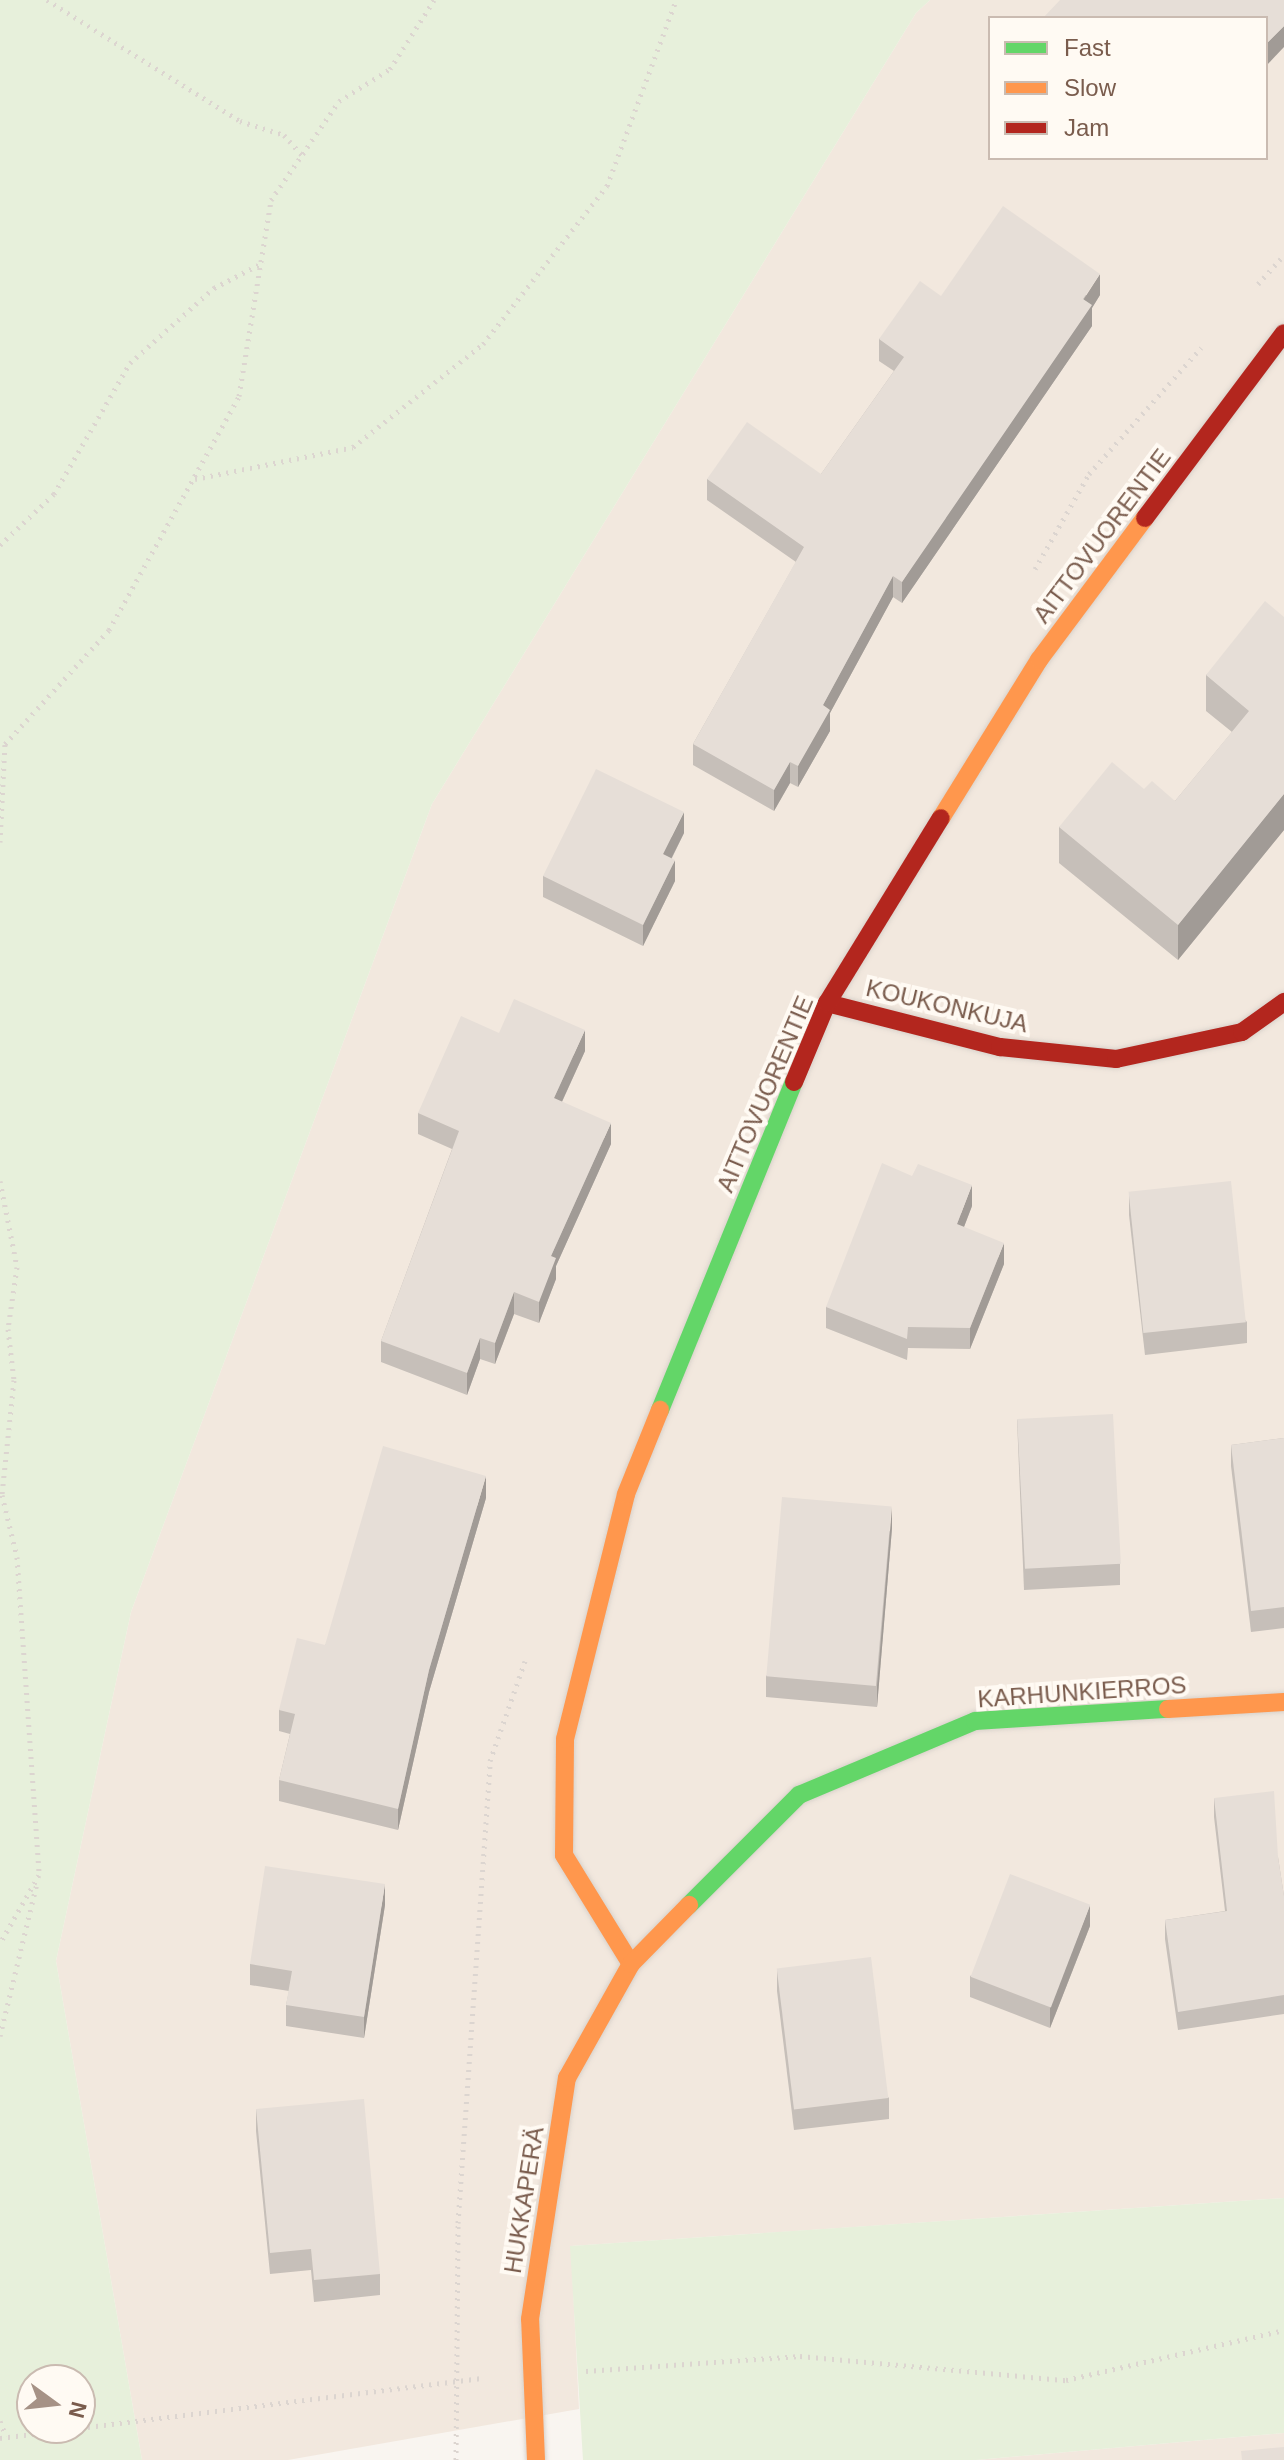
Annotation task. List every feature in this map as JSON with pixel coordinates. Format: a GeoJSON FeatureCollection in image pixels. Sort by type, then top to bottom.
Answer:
{"type":"FeatureCollection","features":[{"type":"Feature","properties":{"kind":"street","name":"AITTOVUORENTIE"},"geometry":{"type":"LineString","coordinates":[[631,1964],[564,1855],[565,1739],[626,1494],[827,1003],[1039,660],[1284,333]]}},
{"type":"Feature","properties":{"kind":"street","name":"KOUKONKUJA"},"geometry":{"type":"LineString","coordinates":[[827,1003],[1000,1047],[1116,1059],[1242,1032],[1284,1002]]}},
{"type":"Feature","properties":{"kind":"street","name":"KARHUNKIERROS"},"geometry":{"type":"LineString","coordinates":[[631,1964],[799,1795],[975,1721],[1284,1702]]}},
{"type":"Feature","properties":{"kind":"street","name":"HUKKAPERÄ"},"geometry":{"type":"LineString","coordinates":[[536,2460],[530,2319],[567,2078],[631,1964]]}},
{"type":"Feature","properties":{"kind":"path"},"geometry":{"type":"LineString","coordinates":[[47,0],[240,121],[284,135],[302,155]]}},
{"type":"Feature","properties":{"kind":"path"},"geometry":{"type":"LineString","coordinates":[[0,842],[2,744],[109,630],[239,396],[265,262],[271,200],[339,101],[390,69],[434,0]]}},
{"type":"Feature","properties":{"kind":"path"},"geometry":{"type":"LineString","coordinates":[[195,479],[353,447],[483,344],[607,186],[676,0]]}},
{"type":"Feature","properties":{"kind":"path"},"geometry":{"type":"LineString","coordinates":[[0,545],[54,494],[130,363],[214,288],[265,262]]}},
{"type":"Feature","properties":{"kind":"path"},"geometry":{"type":"LineString","coordinates":[[0,1181],[17,1267],[8,1329],[14,1380],[2,1495],[17,1557],[39,1875],[0,2036]]}},
{"type":"Feature","properties":{"kind":"path"},"geometry":{"type":"LineString","coordinates":[[0,1943],[39,1875]]}},
{"type":"Feature","properties":{"kind":"path"},"geometry":{"type":"LineString","coordinates":[[96,2426],[457,2379],[800,2356],[1066,2380],[1284,2330]]}},
{"type":"Feature","properties":{"kind":"path"},"geometry":{"type":"LineString","coordinates":[[0,2421],[3,2437]]}},
{"type":"Feature","properties":{"kind":"shaded area"},"geometry":{"type":"Polygon","coordinates":[[[930,0],[1284,0],[1284,2198],[571,2246],[579,2409],[288,2460],[142,2460],[56,1961],[131,1612],[432,804],[916,13],[930,0]]]}},
{"type":"Feature","properties":{"kind":"shaded area"},"geometry":{"type":"Polygon","coordinates":[[[1284,2433],[1284,2460],[976,2460],[1284,2433]]]}},
{"type":"Feature","properties":{"kind":"green space"},"geometry":{"type":"Polygon","coordinates":[[[0,0],[930,0],[916,13],[432,804],[131,1612],[56,1961],[142,2460],[0,2460],[0,0]]]}},
{"type":"Feature","properties":{"kind":"green space"},"geometry":{"type":"Polygon","coordinates":[[[1284,2198],[1284,2433],[976,2460],[583,2460],[570,2246],[1284,2198]]]}},
{"type":"Feature","properties":{"kind":"building"},"geometry":{"type":"Polygon","coordinates":[[[1060,0],[1284,0],[1284,26],[1268,42],[1268,16],[1045,16],[1060,0]]]}},
{"type":"Feature","properties":{"kind":"building"},"geometry":{"type":"Polygon","coordinates":[[[1003,206],[1100,274],[1083,299],[1092,305],[902,582],[893,576],[823,705],[830,710],[798,766],[790,762],[774,790],[693,744],[804,547],[707,479],[747,422],[821,474],[904,357],[879,339],[920,281],[941,296],[1003,206]]]}},
{"type":"Feature","properties":{"kind":"building"},"geometry":{"type":"Polygon","coordinates":[[[1265,601],[1284,617],[1284,794],[1178,925],[1059,827],[1112,762],[1144,789],[1152,781],[1175,801],[1249,711],[1206,675],[1265,601]]]}},
{"type":"Feature","properties":{"kind":"building"},"geometry":{"type":"Polygon","coordinates":[[[596,769],[684,812],[663,854],[675,860],[643,925],[543,876],[596,769]]]}},
{"type":"Feature","properties":{"kind":"building"},"geometry":{"type":"Polygon","coordinates":[[[514,999],[585,1030],[554,1098],[611,1123],[551,1256],[556,1258],[539,1302],[514,1292],[495,1343],[480,1338],[467,1373],[381,1341],[459,1131],[418,1113],[461,1016],[499,1033],[514,999]]]}},
{"type":"Feature","properties":{"kind":"building"},"geometry":{"type":"Polygon","coordinates":[[[882,1163],[912,1176],[918,1164],[972,1185],[957,1224],[1004,1243],[970,1328],[908,1327],[907,1339],[826,1307],[882,1163]]]}},
{"type":"Feature","properties":{"kind":"building"},"geometry":{"type":"Polygon","coordinates":[[[1231,1181],[1246,1322],[1143,1333],[1129,1192],[1231,1181]]]}},
{"type":"Feature","properties":{"kind":"building"},"geometry":{"type":"Polygon","coordinates":[[[1113,1414],[1121,1564],[1025,1569],[1017,1419],[1113,1414]]]}},
{"type":"Feature","properties":{"kind":"building"},"geometry":{"type":"Polygon","coordinates":[[[1284,1438],[1284,1607],[1251,1611],[1231,1445],[1284,1438]]]}},
{"type":"Feature","properties":{"kind":"building"},"geometry":{"type":"Polygon","coordinates":[[[383,1446],[486,1476],[429,1670],[398,1809],[279,1780],[295,1714],[279,1710],[297,1638],[325,1645],[383,1446]]]}},
{"type":"Feature","properties":{"kind":"building"},"geometry":{"type":"Polygon","coordinates":[[[782,1497],[892,1507],[876,1686],[766,1676],[782,1497]]]}},
{"type":"Feature","properties":{"kind":"building"},"geometry":{"type":"Polygon","coordinates":[[[1274,1791],[1284,1896],[1284,1995],[1178,2012],[1165,1920],[1227,1911],[1214,1798],[1274,1791]]]}},
{"type":"Feature","properties":{"kind":"building"},"geometry":{"type":"Polygon","coordinates":[[[265,1866],[385,1884],[364,2017],[286,2005],[292,1971],[250,1964],[265,1866]]]}},
{"type":"Feature","properties":{"kind":"building"},"geometry":{"type":"Polygon","coordinates":[[[1010,1874],[1090,1905],[1051,2008],[971,1977],[1010,1874]]]}},
{"type":"Feature","properties":{"kind":"building"},"geometry":{"type":"Polygon","coordinates":[[[871,1957],[888,2098],[794,2110],[777,1969],[871,1957]]]}},
{"type":"Feature","properties":{"kind":"building"},"geometry":{"type":"Polygon","coordinates":[[[364,2099],[380,2274],[314,2280],[311,2249],[270,2253],[256,2109],[364,2099]]]}},
{"type":"Feature","properties":{"kind":"building"},"geometry":{"type":"Polygon","coordinates":[[[1284,2447],[1284,2460],[1242,2460],[1241,2451],[1284,2447]]]}},
{"type":"Feature","properties":{"kind":"traffic: fast"},"geometry":{"type":"LineString","coordinates":[[660,1410],[794,1082]]}},
{"type":"Feature","properties":{"kind":"traffic: fast"},"geometry":{"type":"LineString","coordinates":[[689,1905],[799,1795],[975,1721],[1168,1709]]}},
{"type":"Feature","properties":{"kind":"traffic: slow"},"geometry":{"type":"LineString","coordinates":[[941,818],[1039,660],[1145,518]]}},
{"type":"Feature","properties":{"kind":"traffic: slow"},"geometry":{"type":"LineString","coordinates":[[631,1964],[564,1855],[565,1739],[626,1494],[660,1410]]}},
{"type":"Feature","properties":{"kind":"traffic: slow"},"geometry":{"type":"LineString","coordinates":[[1168,1709],[1284,1702]]}},
{"type":"Feature","properties":{"kind":"traffic: slow"},"geometry":{"type":"LineString","coordinates":[[536,2460],[530,2319],[567,2078],[631,1964],[689,1905]]}},
{"type":"Feature","properties":{"kind":"traffic: jam"},"geometry":{"type":"LineString","coordinates":[[1145,518],[1284,333]]}},
{"type":"Feature","properties":{"kind":"traffic: jam"},"geometry":{"type":"LineString","coordinates":[[794,1082],[827,1003],[941,818]]}},
{"type":"Feature","properties":{"kind":"traffic: jam"},"geometry":{"type":"LineString","coordinates":[[827,1003],[1000,1047],[1116,1059],[1242,1032],[1284,1002]]}}]}
